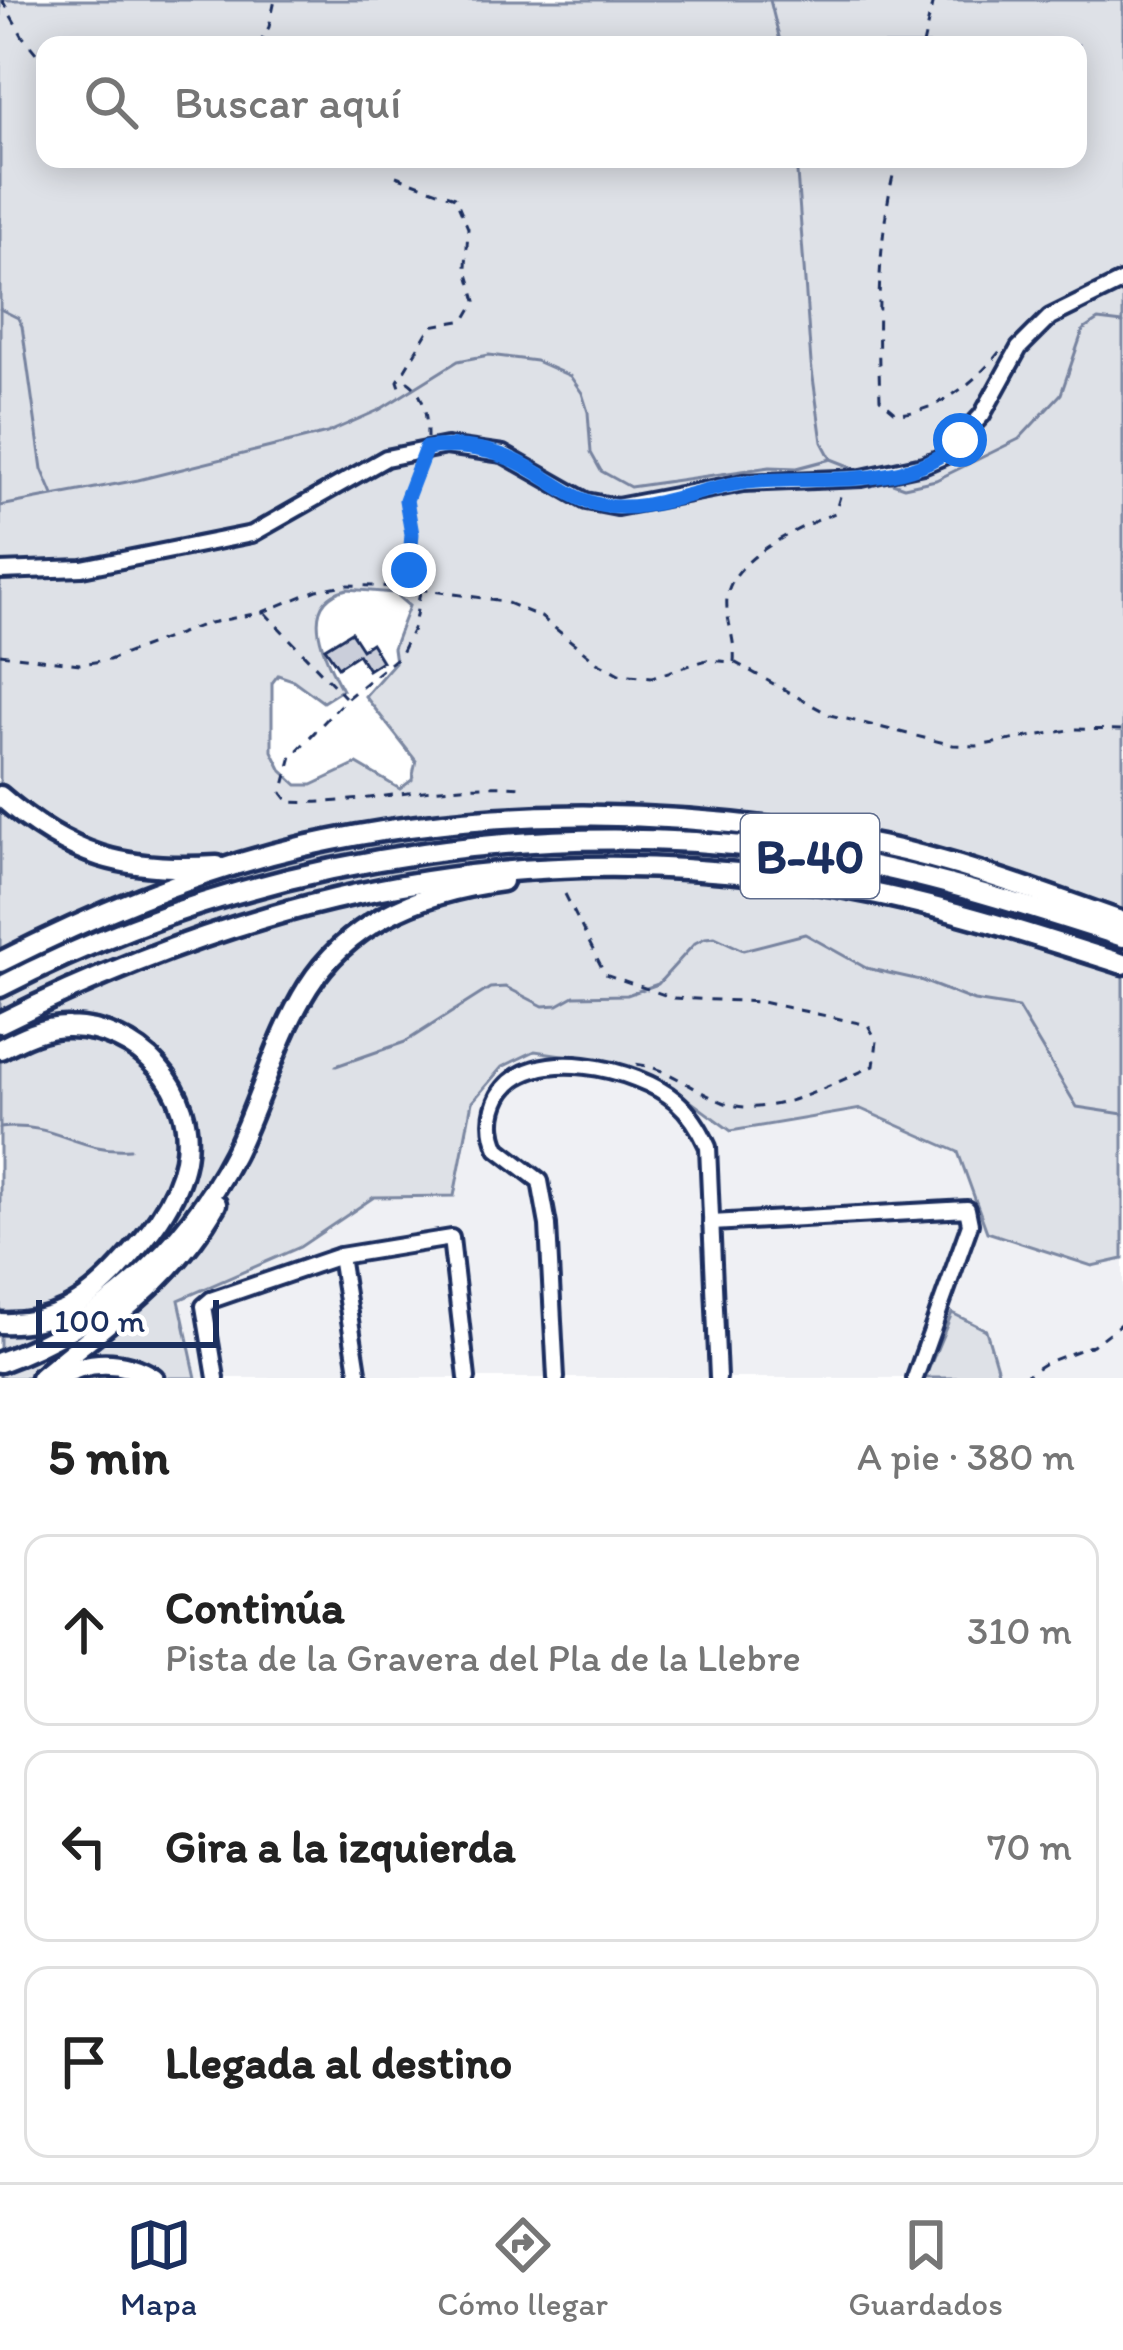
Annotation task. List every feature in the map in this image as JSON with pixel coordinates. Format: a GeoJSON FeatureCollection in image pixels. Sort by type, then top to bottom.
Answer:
{"type":"FeatureCollection","features":[{"type":"Feature","properties":{"kind":"highway"},"geometry":{"type":"LineString","coordinates":[[0,796],[43,830],[103,860],[150,868],[240,864]]}},
{"type":"Feature","properties":{"kind":"highway"},"geometry":{"type":"LineString","coordinates":[[0,962],[104,915],[240,864],[305,846],[376,833],[576,815],[721,820],[883,846],[967,868],[1123,922]]}},
{"type":"Feature","properties":{"kind":"highway","name":"B-40"},"geometry":{"type":"LineString","coordinates":[[0,987],[133,926],[248,888],[377,860],[562,841],[746,848],[865,864],[1009,900],[1123,938]]}},
{"type":"Feature","properties":{"kind":"highway","name":"B-40"},"geometry":{"type":"LineString","coordinates":[[0,1023],[77,985],[200,935],[316,902],[466,873],[539,867],[731,874],[879,895],[1123,964]]}},
{"type":"Feature","properties":{"kind":"highway"},"geometry":{"type":"LineString","coordinates":[[0,1362],[91,1317],[130,1286],[204,1204],[233,1155],[303,995],[350,939],[378,919],[423,898],[466,886],[590,868]]}},
{"type":"Feature","properties":{"kind":"highway"},"geometry":{"type":"LineString","coordinates":[[0,1048],[64,1026],[122,1039],[145,1054],[170,1082],[186,1120],[185,1159],[170,1200],[140,1246],[88,1298],[54,1318],[0,1323]]}},
{"type":"Feature","properties":{"kind":"highway"},"geometry":{"type":"LineString","coordinates":[[41,1378],[147,1293],[172,1267],[214,1207],[227,1182],[233,1155]]}},
{"type":"Feature","properties":{"kind":"highway"},"geometry":{"type":"LineString","coordinates":[[56,1378],[88,1364],[133,1366],[153,1378]]}},
{"type":"Feature","properties":{"kind":"street"},"geometry":{"type":"LineString","coordinates":[[0,571],[82,568],[252,534],[386,458],[426,448],[470,447],[503,454],[586,501],[617,507],[743,483],[842,479],[923,465],[944,456],[982,415],[1019,348],[1036,332],[1068,305],[1123,281]]}},
{"type":"Feature","properties":{"kind":"street"},"geometry":{"type":"LineString","coordinates":[[556,1378],[548,1225],[540,1180],[498,1149],[492,1136],[494,1107],[513,1078],[536,1069],[609,1069],[635,1077],[676,1101],[697,1124],[708,1147],[718,1378]]}},
{"type":"Feature","properties":{"kind":"street"},"geometry":{"type":"LineString","coordinates":[[711,1223],[967,1208],[970,1225],[915,1378]]}},
{"type":"Feature","properties":{"kind":"street"},"geometry":{"type":"LineString","coordinates":[[216,1378],[205,1322],[204,1306],[211,1300],[340,1256],[451,1238],[467,1378]]}},
{"type":"Feature","properties":{"kind":"street"},"geometry":{"type":"LineString","coordinates":[[340,1256],[359,1378]]}},
{"type":"Feature","properties":{"kind":"path"},"geometry":{"type":"LineString","coordinates":[[2,0],[36,53]]}},
{"type":"Feature","properties":{"kind":"path"},"geometry":{"type":"LineString","coordinates":[[264,36],[275,0]]}},
{"type":"Feature","properties":{"kind":"path"},"geometry":{"type":"LineString","coordinates":[[925,36],[934,0]]}},
{"type":"Feature","properties":{"kind":"path"},"geometry":{"type":"LineString","coordinates":[[895,168],[879,299],[880,399],[886,407],[898,414],[924,411],[936,400],[974,383],[1017,337],[1036,332]]}},
{"type":"Feature","properties":{"kind":"path"},"geometry":{"type":"LineString","coordinates":[[397,176],[444,192],[460,205],[468,228],[466,267],[476,301],[465,320],[431,326],[398,381],[400,386],[408,382],[416,387],[427,424],[426,448],[406,500],[412,552],[404,587]]}},
{"type":"Feature","properties":{"kind":"path"},"geometry":{"type":"LineString","coordinates":[[734,662],[727,594],[735,574],[772,544],[835,513],[842,479]]}},
{"type":"Feature","properties":{"kind":"path"},"geometry":{"type":"LineString","coordinates":[[0,654],[80,664],[109,660],[205,624],[263,612],[332,586],[404,587],[486,597],[522,609],[541,617],[619,674],[652,677],[696,662],[734,662],[830,715],[953,745],[977,746],[1076,729],[1123,730]]}},
{"type":"Feature","properties":{"kind":"path"},"geometry":{"type":"LineString","coordinates":[[420,590],[415,627],[400,655],[346,699],[292,756],[283,793],[289,802],[332,803],[457,786],[522,788]]}},
{"type":"Feature","properties":{"kind":"path"},"geometry":{"type":"LineString","coordinates":[[263,612],[346,699]]}},
{"type":"Feature","properties":{"kind":"path"},"geometry":{"type":"LineString","coordinates":[[565,894],[605,974],[673,998],[762,1003],[868,1025],[877,1041],[874,1066],[770,1106],[724,1103],[658,1066],[629,1063],[635,1077]]}},
{"type":"Feature","properties":{"kind":"path"},"geometry":{"type":"LineString","coordinates":[[1022,1378],[1047,1362],[1093,1346],[1123,1322]]}},
{"type":"Feature","properties":{"kind":"shaded area"},"geometry":{"type":"Polygon","coordinates":[[[0,0],[1123,0],[1123,1259],[1092,1266],[987,1232],[958,1152],[861,1109],[731,1131],[659,1078],[597,1060],[535,1051],[502,1067],[472,1102],[454,1196],[374,1197],[300,1247],[179,1300],[196,1378],[0,1378],[0,0]],[[347,589],[322,606],[319,633],[342,690],[323,702],[293,680],[278,675],[272,683],[272,751],[282,771],[297,785],[312,785],[357,764],[400,789],[412,780],[416,761],[365,696],[395,662],[393,648],[409,606],[394,593],[347,589]]]}},
{"type":"Feature","properties":{"kind":"shaded area"},"geometry":{"type":"Polygon","coordinates":[[[535,1051],[597,1060],[659,1078],[731,1130],[861,1109],[958,1152],[987,1232],[1092,1266],[1123,1259],[1123,1378],[1000,1378],[986,1330],[952,1313],[925,1378],[196,1378],[179,1300],[300,1247],[374,1197],[454,1196],[472,1102],[502,1067],[535,1051]]]}},
{"type":"Feature","properties":{"kind":"shaded area"},"geometry":{"type":"Polygon","coordinates":[[[952,1313],[986,1330],[1000,1378],[925,1378],[952,1313]]]}},
{"type":"Feature","properties":{"kind":"building"},"geometry":{"type":"Polygon","coordinates":[[[351,632],[362,649],[371,643],[382,661],[368,670],[358,654],[338,667],[325,648],[351,632]]]}},
{"type":"Feature","properties":{"kind":"waterway"},"geometry":{"type":"LineString","coordinates":[[770,0],[779,36]]}},
{"type":"Feature","properties":{"kind":"waterway"},"geometry":{"type":"LineString","coordinates":[[797,168],[811,363],[822,442],[831,459]]}},
{"type":"Feature","properties":{"kind":"waterway"},"geometry":{"type":"LineString","coordinates":[[0,309],[18,318],[22,326],[42,469],[53,495]]}},
{"type":"Feature","properties":{"kind":"waterway"},"geometry":{"type":"LineString","coordinates":[[884,480],[904,487],[936,480],[1019,439],[1061,394],[1083,330],[1098,320],[1123,323]]}},
{"type":"Feature","properties":{"kind":"waterway"},"geometry":{"type":"LineString","coordinates":[[0,506],[138,480],[327,433],[379,410],[458,361],[489,355],[536,361],[570,376],[588,412],[591,453],[601,471],[630,487],[770,467],[797,468],[831,459],[864,472]]}},
{"type":"Feature","properties":{"kind":"waterway"},"geometry":{"type":"LineString","coordinates":[[336,1066],[405,1042],[490,988],[506,987],[543,1006],[558,1005],[574,996],[627,995],[658,984],[705,938],[715,937],[743,950],[805,934],[866,968],[920,980],[974,1001],[1018,1008],[1077,1107],[1123,1114]]}},
{"type":"Feature","properties":{"kind":"waterway"},"geometry":{"type":"LineString","coordinates":[[0,1128],[36,1129],[95,1146],[130,1149]]}},
{"type":"Feature","properties":{"kind":"route"},"geometry":{"type":"LineString","coordinates":[[409,570],[412,534],[406,500],[426,448],[470,447],[503,454],[586,501],[617,507],[743,483],[862,478],[923,465],[944,456],[960,440]]}}]}
